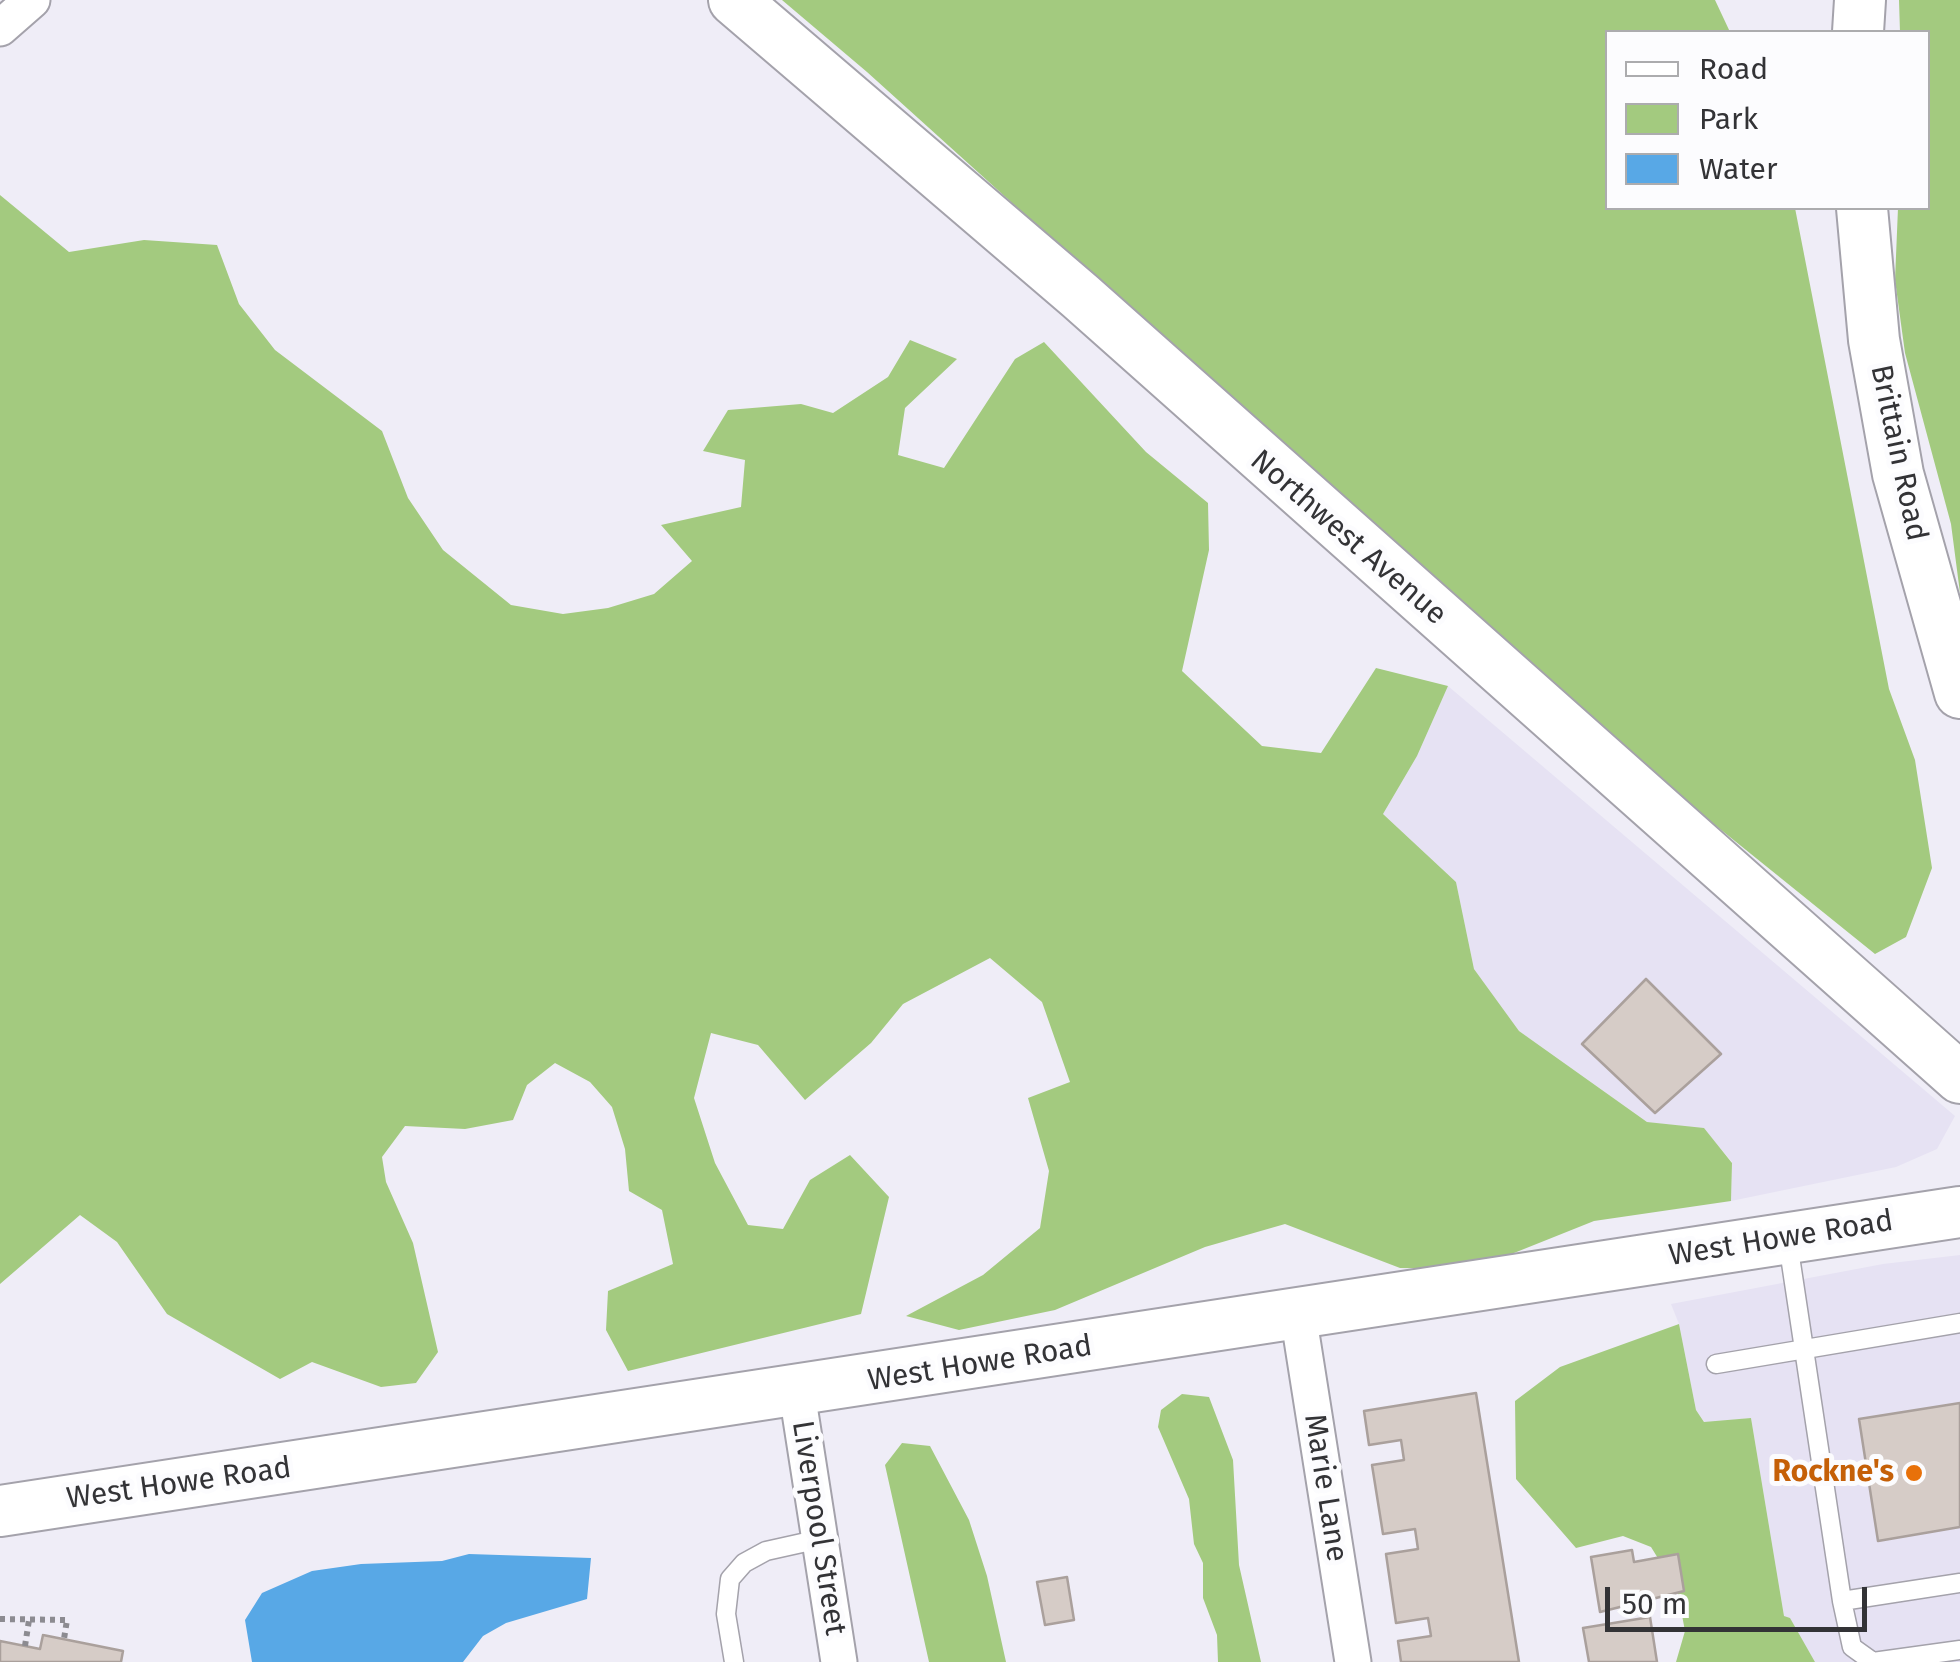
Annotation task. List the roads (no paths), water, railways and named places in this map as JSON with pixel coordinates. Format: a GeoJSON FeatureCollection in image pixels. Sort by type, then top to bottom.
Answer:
{"type":"FeatureCollection","features":[{"type":"Feature","properties":{"kind":"street"},"geometry":{"type":"LineString","coordinates":[[0,28],[32,0]]}},
{"type":"Feature","properties":{"kind":"street","name":"Northwest Avenue"},"geometry":{"type":"LineString","coordinates":[[734,0],[1080,296],[1189,398],[1960,1078]]}},
{"type":"Feature","properties":{"kind":"street"},"geometry":{"type":"LineString","coordinates":[[1858,30],[1860,0]]}},
{"type":"Feature","properties":{"kind":"street","name":"Brittain Road"},"geometry":{"type":"LineString","coordinates":[[1862,210],[1874,340],[1898,474],[1960,694]]}},
{"type":"Feature","properties":{"kind":"street","name":"West Howe Road"},"geometry":{"type":"LineString","coordinates":[[0,1512],[1960,1212]]}},
{"type":"Feature","properties":{"kind":"street","name":"Marie Lane"},"geometry":{"type":"LineString","coordinates":[[1298,1314],[1353,1662]]}},
{"type":"Feature","properties":{"kind":"street","name":"Liverpool Street"},"geometry":{"type":"LineString","coordinates":[[797,1393],[839,1662]]}},
{"type":"Feature","properties":{"kind":"lane"},"geometry":{"type":"LineString","coordinates":[[1787,1238],[1852,1647],[1873,1662],[1960,1650]]}},
{"type":"Feature","properties":{"kind":"lane"},"geometry":{"type":"LineString","coordinates":[[1716,1364],[1960,1323]]}},
{"type":"Feature","properties":{"kind":"lane"},"geometry":{"type":"LineString","coordinates":[[734,1662],[726,1614],[730,1579],[744,1563],[766,1551],[820,1539]]}},
{"type":"Feature","properties":{"kind":"lane"},"geometry":{"type":"LineString","coordinates":[[1842,1601],[1960,1583]]}},
{"type":"Feature","properties":{"kind":"water"},"geometry":{"type":"Polygon","coordinates":[[[469,1554],[591,1558],[587,1599],[506,1623],[483,1636],[463,1662],[252,1662],[245,1620],[262,1593],[312,1571],[361,1564],[442,1561],[469,1554]]]}},
{"type":"Feature","properties":{"kind":"place","name":"Rockne's"},"geometry":{"type":"Point","coordinates":[1914,1473]}}]}
